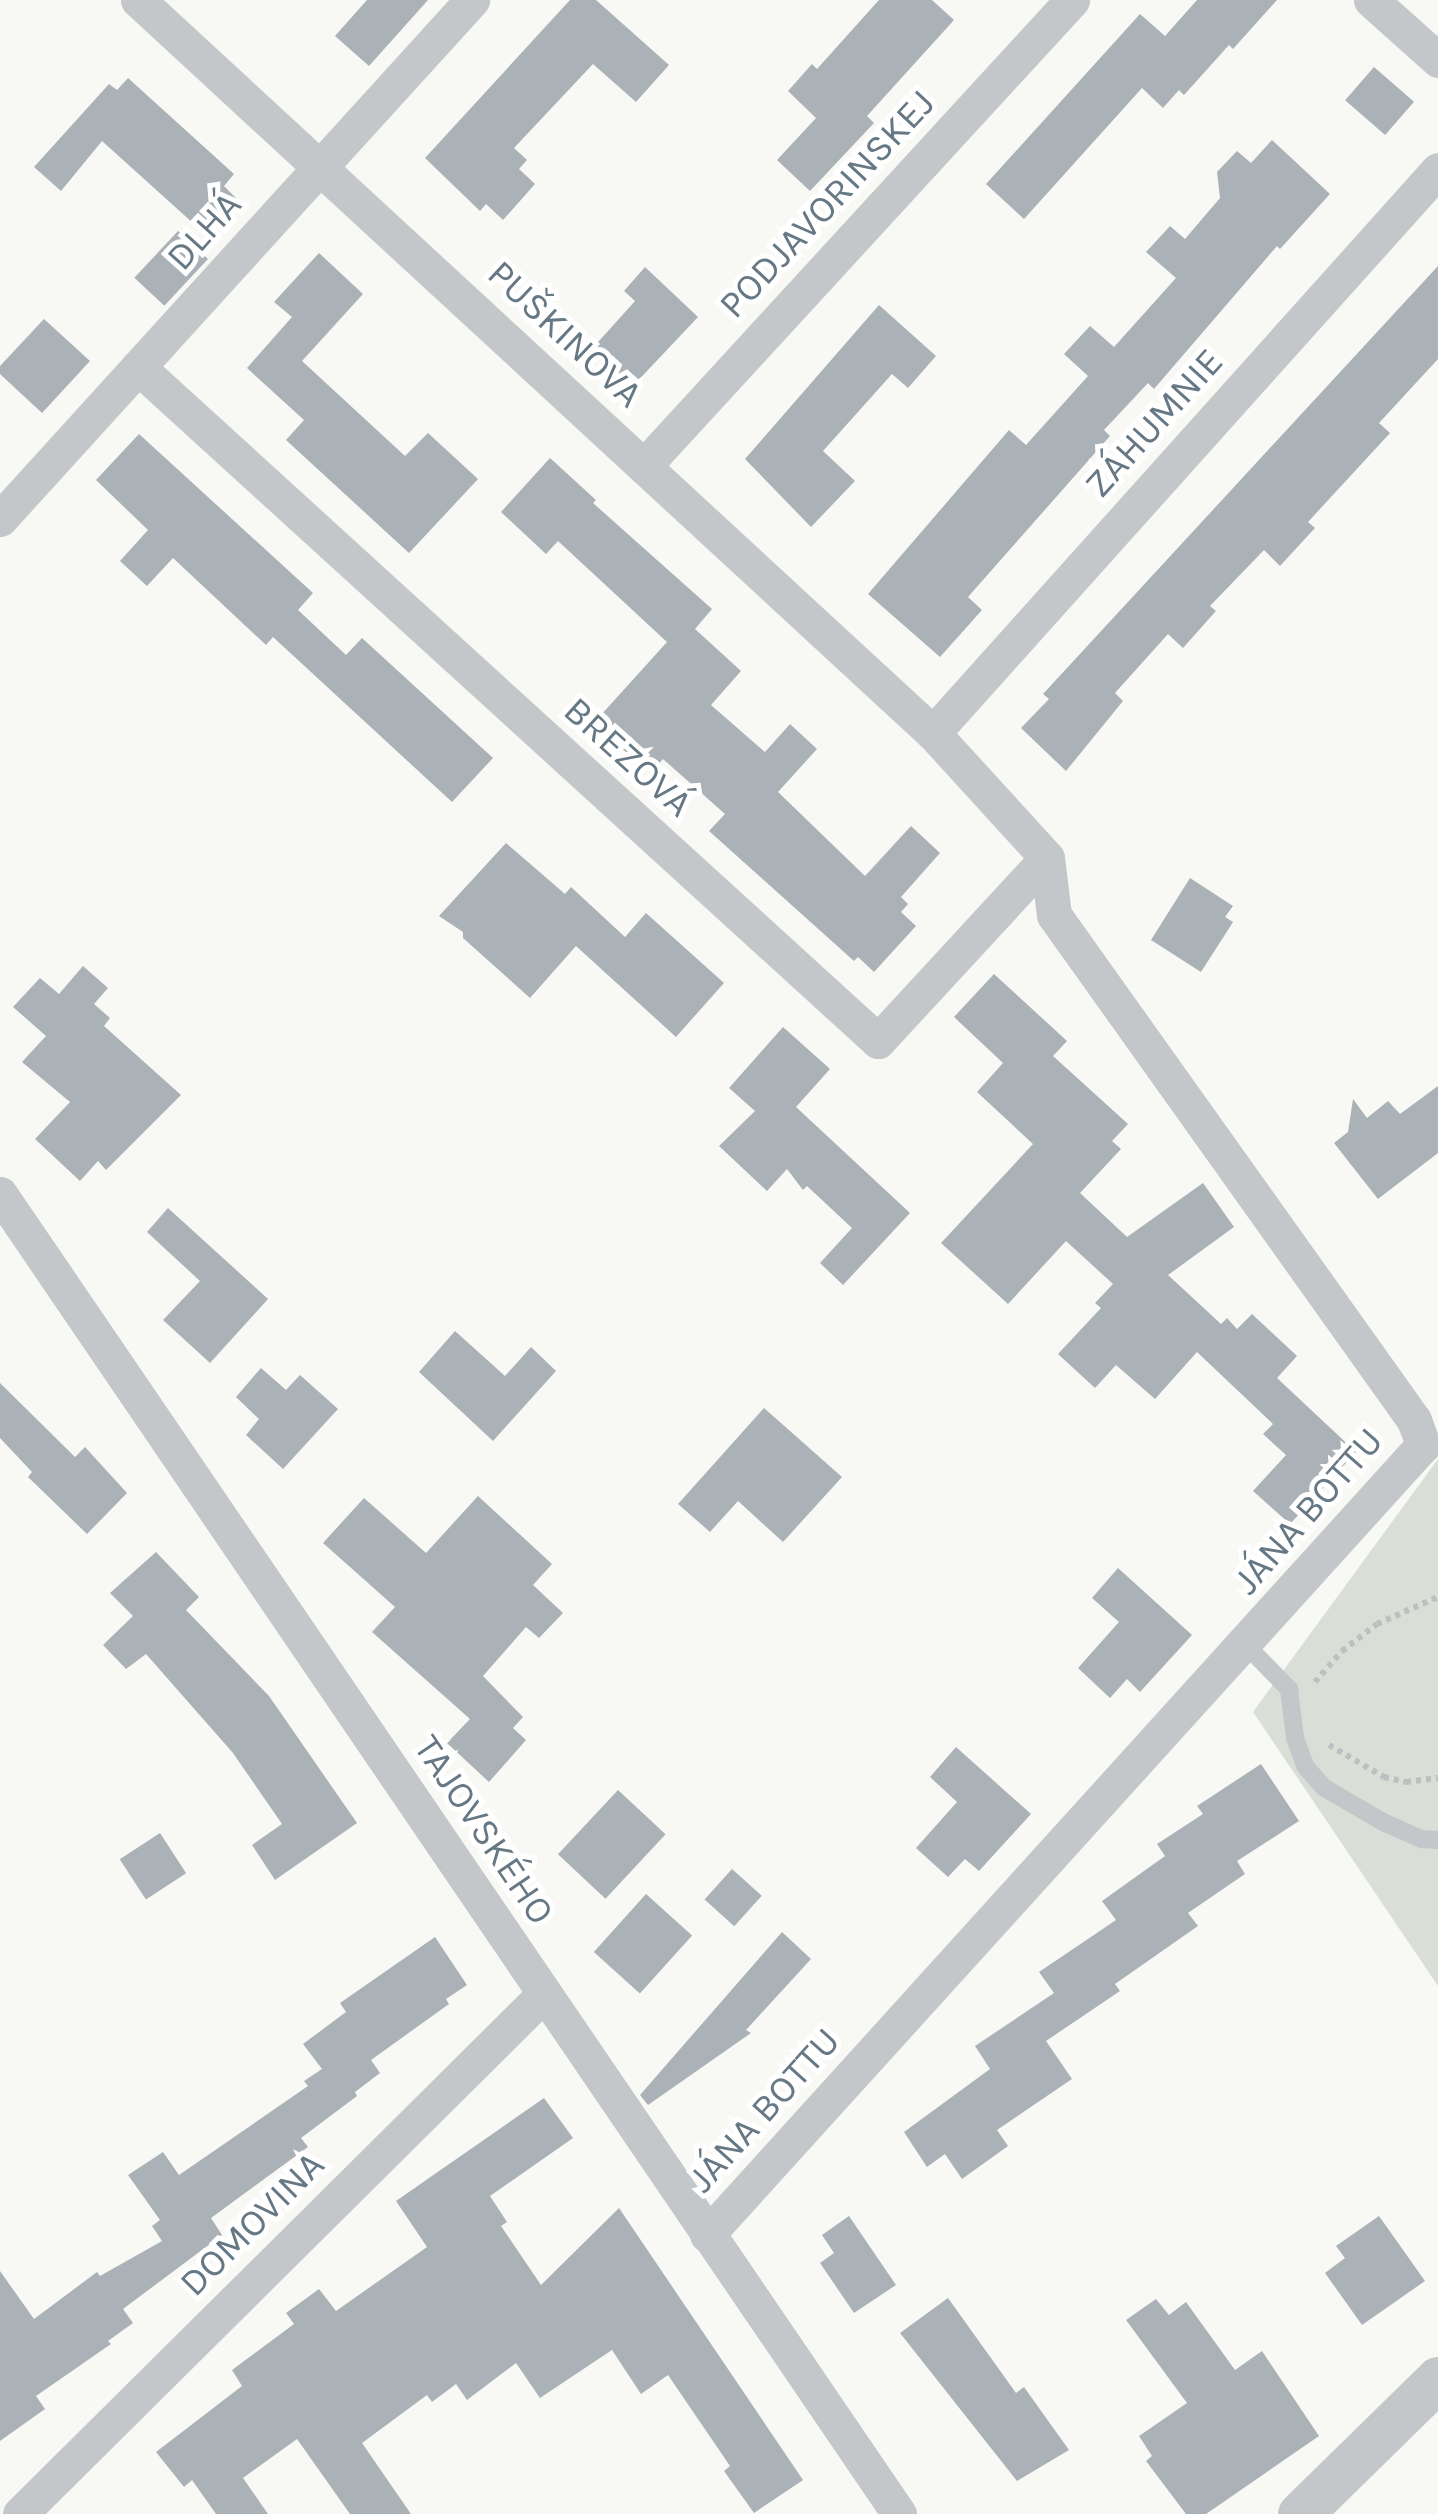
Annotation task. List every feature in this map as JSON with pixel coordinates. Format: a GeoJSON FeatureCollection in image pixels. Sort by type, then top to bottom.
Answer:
{"type":"FeatureCollection","features":[{"type":"Feature","properties":{"kind":"street","name":"PUŠKINOVA"},"geometry":{"type":"LineString","coordinates":[[138,0],[932,733]]}},
{"type":"Feature","properties":{"kind":"street","name":"DLHÁ"},"geometry":{"type":"LineString","coordinates":[[0,519],[472,0]]}},
{"type":"Feature","properties":{"kind":"street","name":"PODJAVORINSKEJ"},"geometry":{"type":"LineString","coordinates":[[644,466],[1072,0]]}},
{"type":"Feature","properties":{"kind":"street"},"geometry":{"type":"LineString","coordinates":[[1371,0],[1438,60]]}},
{"type":"Feature","properties":{"kind":"street","name":"ZÁHUMNIE"},"geometry":{"type":"LineString","coordinates":[[932,733],[1438,170]]}},
{"type":"Feature","properties":{"kind":"street","name":"BREZOVÁ"},"geometry":{"type":"LineString","coordinates":[[138,367],[878,1041],[1046,858]]}},
{"type":"Feature","properties":{"kind":"street"},"geometry":{"type":"LineString","coordinates":[[932,733],[1046,858]]}},
{"type":"Feature","properties":{"kind":"street","name":"JÁNA BOTTU"},"geometry":{"type":"LineString","coordinates":[[708,2235],[1246,1646],[1423,1445],[1414,1420],[1054,915],[1046,858]]}},
{"type":"Feature","properties":{"kind":"street","name":"TAJOVSKÉHO"},"geometry":{"type":"LineString","coordinates":[[0,1194],[899,2514]]}},
{"type":"Feature","properties":{"kind":"street","name":"DOMOVINA"},"geometry":{"type":"LineString","coordinates":[[20,2514],[544,1994]]}},
{"type":"Feature","properties":{"kind":"street"},"geometry":{"type":"LineString","coordinates":[[1300,2514],[1438,2378]]}},
{"type":"Feature","properties":{"kind":"lane"},"geometry":{"type":"LineString","coordinates":[[1246,1646],[1289,1689],[1295,1738],[1306,1766],[1323,1787],[1383,1822],[1421,1839],[1438,1840]]}},
{"type":"Feature","properties":{"kind":"path"},"geometry":{"type":"LineString","coordinates":[[1309,1693],[1321,1672],[1377,1624],[1438,1596]]}},
{"type":"Feature","properties":{"kind":"path"},"geometry":{"type":"LineString","coordinates":[[1319,1735],[1348,1759],[1384,1777],[1406,1782],[1438,1778]]}},
{"type":"Feature","properties":{"kind":"shaded area"},"geometry":{"type":"Polygon","coordinates":[[[1438,1459],[1438,1986],[1253,1712],[1438,1459]]]}},
{"type":"Feature","properties":{"kind":"building"},"geometry":{"type":"Polygon","coordinates":[[[367,0],[428,0],[369,66],[335,36],[367,0]]]}},
{"type":"Feature","properties":{"kind":"building"},"geometry":{"type":"Polygon","coordinates":[[[570,0],[596,0],[669,65],[636,102],[593,64],[514,148],[527,160],[519,169],[535,184],[503,220],[486,204],[480,211],[425,158],[570,0]]]}},
{"type":"Feature","properties":{"kind":"building"},"geometry":{"type":"Polygon","coordinates":[[[879,0],[932,0],[954,20],[867,116],[874,123],[810,191],[777,160],[816,118],[788,91],[812,64],[817,69],[879,0]]]}},
{"type":"Feature","properties":{"kind":"building"},"geometry":{"type":"Polygon","coordinates":[[[1197,0],[1277,0],[1184,95],[1179,90],[1163,108],[1142,88],[1024,219],[986,184],[1140,14],[1165,36],[1197,0]]]}},
{"type":"Feature","properties":{"kind":"building"},"geometry":{"type":"Polygon","coordinates":[[[1374,67],[1414,102],[1385,135],[1345,100],[1374,67]]]}},
{"type":"Feature","properties":{"kind":"building"},"geometry":{"type":"Polygon","coordinates":[[[128,78],[234,174],[224,186],[236,198],[204,233],[102,141],[61,191],[34,167],[109,84],[117,90],[128,78]]]}},
{"type":"Feature","properties":{"kind":"building"},"geometry":{"type":"Polygon","coordinates":[[[1272,140],[1330,194],[1280,249],[1277,246],[1154,389],[1148,383],[1104,430],[1110,436],[968,597],[982,610],[940,657],[868,594],[1009,430],[1026,445],[1088,376],[1064,354],[1090,326],[1114,347],[1176,278],[1146,252],[1170,226],[1185,239],[1220,198],[1217,172],[1237,151],[1251,163],[1272,140]]]}},
{"type":"Feature","properties":{"kind":"building"},"geometry":{"type":"Polygon","coordinates":[[[178,231],[208,259],[164,306],[134,278],[178,231]]]}},
{"type":"Feature","properties":{"kind":"building"},"geometry":{"type":"Polygon","coordinates":[[[319,253],[363,294],[302,361],[405,456],[428,433],[478,479],[409,553],[286,440],[304,420],[247,368],[292,317],[274,302],[319,253]]]}},
{"type":"Feature","properties":{"kind":"building"},"geometry":{"type":"Polygon","coordinates":[[[1438,266],[1438,359],[1379,423],[1390,433],[1308,522],[1315,528],[1280,566],[1264,550],[1210,606],[1216,611],[1183,648],[1168,634],[1115,693],[1123,701],[1066,771],[1021,728],[1049,699],[1043,694],[1438,266]]]}},
{"type":"Feature","properties":{"kind":"building"},"geometry":{"type":"Polygon","coordinates":[[[645,267],[698,317],[630,389],[590,351],[635,301],[624,291],[645,267]]]}},
{"type":"Feature","properties":{"kind":"building"},"geometry":{"type":"Polygon","coordinates":[[[879,305],[936,356],[908,388],[892,374],[823,451],[855,481],[811,527],[745,459],[879,305]]]}},
{"type":"Feature","properties":{"kind":"building"},"geometry":{"type":"Polygon","coordinates":[[[44,319],[90,361],[42,413],[0,374],[0,366],[44,319]]]}},
{"type":"Feature","properties":{"kind":"building"},"geometry":{"type":"Polygon","coordinates":[[[139,434],[313,593],[298,610],[346,655],[362,638],[493,758],[452,802],[273,637],[266,645],[173,558],[147,586],[120,561],[148,530],[96,480],[139,434]]]}},
{"type":"Feature","properties":{"kind":"building"},"geometry":{"type":"Polygon","coordinates":[[[550,458],[596,500],[593,503],[712,609],[695,629],[741,671],[711,705],[765,752],[790,724],[817,749],[778,792],[865,876],[911,826],[940,853],[901,897],[908,904],[901,912],[916,926],[874,972],[858,957],[854,961],[709,831],[725,814],[663,759],[652,771],[591,726],[667,642],[558,541],[546,554],[501,512],[550,458]]]}},
{"type":"Feature","properties":{"kind":"building"},"geometry":{"type":"Polygon","coordinates":[[[506,843],[565,894],[571,887],[625,937],[646,913],[724,983],[676,1037],[576,946],[530,998],[463,938],[463,932],[439,916],[506,843]]]}},
{"type":"Feature","properties":{"kind":"building"},"geometry":{"type":"Polygon","coordinates":[[[1190,878],[1233,906],[1225,917],[1233,922],[1201,972],[1151,940],[1190,878]]]}},
{"type":"Feature","properties":{"kind":"building"},"geometry":{"type":"Polygon","coordinates":[[[83,966],[108,988],[94,1004],[110,1018],[104,1026],[181,1095],[106,1170],[98,1161],[80,1181],[35,1139],[70,1102],[22,1062],[46,1036],[13,1007],[40,978],[59,994],[83,966]]]}},
{"type":"Feature","properties":{"kind":"building"},"geometry":{"type":"Polygon","coordinates":[[[994,974],[1067,1041],[1053,1056],[1128,1124],[1112,1141],[1121,1149],[1080,1193],[1127,1237],[1203,1183],[1234,1227],[1168,1275],[1221,1324],[1227,1318],[1237,1329],[1252,1314],[1297,1356],[1277,1378],[1356,1452],[1290,1524],[1253,1491],[1286,1455],[1263,1434],[1273,1424],[1197,1352],[1155,1399],[1116,1365],[1095,1388],[1058,1354],[1101,1308],[1095,1303],[1113,1284],[1066,1241],[1008,1304],[941,1243],[1033,1144],[977,1092],[1003,1063],[954,1017],[994,974]]]}},
{"type":"Feature","properties":{"kind":"building"},"geometry":{"type":"Polygon","coordinates":[[[783,1027],[830,1069],[796,1107],[910,1213],[843,1285],[820,1263],[852,1228],[807,1186],[803,1190],[787,1169],[767,1191],[719,1146],[755,1111],[729,1088],[783,1027]]]}},
{"type":"Feature","properties":{"kind":"building"},"geometry":{"type":"Polygon","coordinates":[[[1438,1086],[1438,1153],[1378,1199],[1334,1143],[1348,1132],[1353,1099],[1367,1118],[1388,1101],[1400,1114],[1438,1086]]]}},
{"type":"Feature","properties":{"kind":"building"},"geometry":{"type":"Polygon","coordinates":[[[168,1208],[268,1299],[210,1363],[163,1320],[200,1281],[147,1232],[168,1208]]]}},
{"type":"Feature","properties":{"kind":"building"},"geometry":{"type":"Polygon","coordinates":[[[455,1331],[505,1376],[531,1347],[556,1371],[493,1441],[419,1372],[455,1331]]]}},
{"type":"Feature","properties":{"kind":"building"},"geometry":{"type":"Polygon","coordinates":[[[261,1368],[286,1390],[300,1375],[338,1409],[283,1469],[246,1435],[259,1419],[236,1397],[261,1368]]]}},
{"type":"Feature","properties":{"kind":"building"},"geometry":{"type":"Polygon","coordinates":[[[0,1383],[75,1457],[85,1447],[127,1493],[87,1534],[28,1477],[32,1472],[0,1438],[0,1383]]]}},
{"type":"Feature","properties":{"kind":"building"},"geometry":{"type":"Polygon","coordinates":[[[764,1408],[842,1477],[783,1542],[738,1501],[710,1532],[678,1504],[764,1408]]]}},
{"type":"Feature","properties":{"kind":"building"},"geometry":{"type":"Polygon","coordinates":[[[478,1496],[552,1564],[533,1585],[563,1613],[539,1638],[526,1627],[483,1676],[523,1717],[513,1728],[526,1740],[489,1782],[447,1743],[470,1719],[372,1632],[395,1607],[323,1543],[364,1498],[426,1553],[478,1496]]]}},
{"type":"Feature","properties":{"kind":"building"},"geometry":{"type":"Polygon","coordinates":[[[156,1552],[199,1597],[186,1610],[269,1696],[357,1823],[275,1880],[252,1845],[282,1824],[233,1753],[146,1654],[126,1669],[103,1645],[133,1616],[110,1593],[156,1552]]]}},
{"type":"Feature","properties":{"kind":"building"},"geometry":{"type":"Polygon","coordinates":[[[1118,1568],[1192,1635],[1140,1692],[1127,1679],[1110,1698],[1078,1668],[1119,1622],[1092,1598],[1118,1568]]]}},
{"type":"Feature","properties":{"kind":"building"},"geometry":{"type":"Polygon","coordinates":[[[956,1747],[1031,1814],[979,1871],[965,1859],[948,1877],[916,1848],[957,1802],[930,1777],[956,1747]]]}},
{"type":"Feature","properties":{"kind":"building"},"geometry":{"type":"Polygon","coordinates":[[[1261,1764],[1299,1821],[1237,1861],[1245,1874],[1188,1913],[1198,1926],[1115,1984],[1120,1991],[1046,2041],[1072,2079],[997,2130],[1008,2146],[962,2179],[945,2154],[927,2167],[904,2132],[990,2069],[975,2046],[1054,1993],[1039,1972],[1116,1920],[1102,1901],[1165,1856],[1157,1844],[1203,1814],[1197,1806],[1261,1764]]]}},
{"type":"Feature","properties":{"kind":"building"},"geometry":{"type":"Polygon","coordinates":[[[618,1790],[666,1834],[606,1899],[558,1854],[618,1790]]]}},
{"type":"Feature","properties":{"kind":"building"},"geometry":{"type":"Polygon","coordinates":[[[160,1833],[186,1873],[146,1899],[120,1859],[160,1833]]]}},
{"type":"Feature","properties":{"kind":"building"},"geometry":{"type":"Polygon","coordinates":[[[732,1869],[762,1896],[734,1926],[705,1899],[732,1869]]]}},
{"type":"Feature","properties":{"kind":"building"},"geometry":{"type":"Polygon","coordinates":[[[646,1894],[692,1935],[640,1993],[594,1952],[646,1894]]]}},
{"type":"Feature","properties":{"kind":"building"},"geometry":{"type":"Polygon","coordinates":[[[782,1932],[811,1959],[746,2030],[751,2033],[648,2105],[640,2095],[782,1932]]]}},
{"type":"Feature","properties":{"kind":"building"},"geometry":{"type":"Polygon","coordinates":[[[435,1937],[467,1985],[446,1999],[449,2004],[371,2060],[380,2073],[355,2092],[357,2096],[301,2138],[308,2147],[211,2218],[222,2235],[123,2309],[133,2323],[108,2341],[111,2344],[36,2396],[45,2409],[0,2441],[0,2271],[34,2319],[97,2272],[100,2276],[162,2241],[152,2226],[160,2220],[128,2175],[163,2152],[179,2175],[308,2086],[304,2081],[322,2069],[303,2044],[346,2012],[340,2003],[435,1937]]]}},
{"type":"Feature","properties":{"kind":"building"},"geometry":{"type":"Polygon","coordinates":[[[544,2098],[573,2138],[490,2196],[507,2222],[501,2226],[541,2285],[619,2208],[803,2480],[754,2513],[724,2471],[730,2466],[668,2375],[641,2394],[612,2350],[540,2398],[516,2363],[467,2400],[456,2384],[432,2402],[427,2395],[362,2443],[411,2514],[350,2514],[297,2439],[243,2478],[268,2514],[216,2514],[192,2480],[184,2487],[156,2452],[242,2386],[232,2370],[294,2324],[286,2313],[319,2289],[336,2311],[427,2247],[396,2201],[544,2098]]]}},
{"type":"Feature","properties":{"kind":"building"},"geometry":{"type":"Polygon","coordinates":[[[849,2216],[896,2285],[854,2313],[820,2263],[834,2253],[822,2235],[849,2216]]]}},
{"type":"Feature","properties":{"kind":"building"},"geometry":{"type":"Polygon","coordinates":[[[1379,2216],[1425,2281],[1362,2325],[1325,2273],[1345,2258],[1336,2246],[1379,2216]]]}},
{"type":"Feature","properties":{"kind":"building"},"geometry":{"type":"Polygon","coordinates":[[[948,2298],[1016,2393],[1024,2387],[1069,2450],[1017,2481],[900,2333],[948,2298]]]}},
{"type":"Feature","properties":{"kind":"building"},"geometry":{"type":"Polygon","coordinates":[[[1156,2299],[1169,2315],[1186,2302],[1235,2370],[1262,2351],[1319,2436],[1206,2514],[1186,2514],[1146,2461],[1152,2456],[1139,2436],[1187,2403],[1126,2320],[1156,2299]]]}}]}
